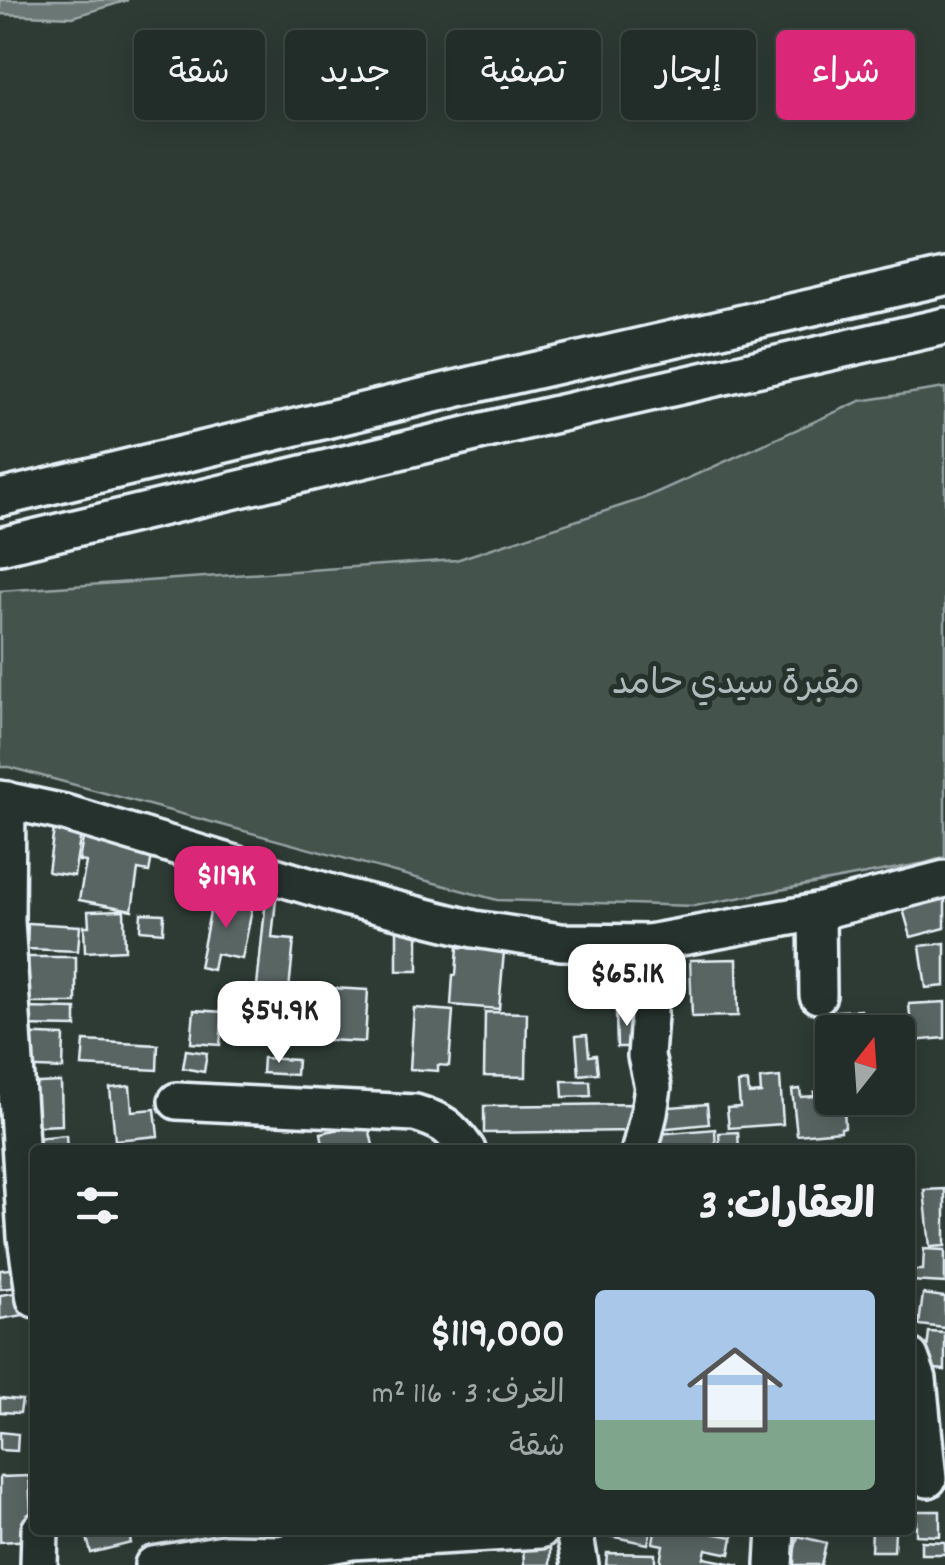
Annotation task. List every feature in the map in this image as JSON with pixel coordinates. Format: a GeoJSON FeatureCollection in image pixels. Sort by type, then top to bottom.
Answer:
{"type":"FeatureCollection","features":[{"type":"Feature","properties":{"kind":"street"},"geometry":{"type":"LineString","coordinates":[[0,498],[945,277]]}},
{"type":"Feature","properties":{"kind":"street"},"geometry":{"type":"LineString","coordinates":[[0,546],[945,326]]}},
{"type":"Feature","properties":{"kind":"street"},"geometry":{"type":"LineString","coordinates":[[30,1265],[6,921],[3,800],[66,813],[345,897],[474,929],[561,942],[648,943],[817,912],[945,879]]}},
{"type":"Feature","properties":{"kind":"street"},"geometry":{"type":"LineString","coordinates":[[817,912],[818,995]]}},
{"type":"Feature","properties":{"kind":"street"},"geometry":{"type":"LineString","coordinates":[[641,1145],[653,1087],[646,1056],[648,943]]}},
{"type":"Feature","properties":{"kind":"street"},"geometry":{"type":"LineString","coordinates":[[176,1101],[415,1113],[441,1121],[463,1145]]}},
{"type":"Feature","properties":{"kind":"street"},"geometry":{"type":"LineString","coordinates":[[924,1372],[928,1479]]}},
{"type":"Feature","properties":{"kind":"street"},"geometry":{"type":"LineString","coordinates":[[39,1565],[40,1535]]}},
{"type":"Feature","properties":{"kind":"street"},"geometry":{"type":"LineString","coordinates":[[774,1565],[776,1535]]}},
{"type":"Feature","properties":{"kind":"street"},"geometry":{"type":"LineString","coordinates":[[153,1565],[224,1549],[279,1554],[354,1553],[566,1538]]}},
{"type":"Feature","properties":{"kind":"green space","name":"مقبرة سيدي حامد"},"geometry":{"type":"Polygon","coordinates":[[[945,388],[945,857],[694,906],[497,900],[0,767],[0,591],[456,560],[642,499],[860,401],[945,388]]]}},
{"type":"Feature","properties":{"kind":"shaded area"},"geometry":{"type":"Polygon","coordinates":[[[0,0],[128,0],[73,17],[0,14],[0,0]]]}},
{"type":"Feature","properties":{"kind":"building"},"geometry":{"type":"Polygon","coordinates":[[[54,829],[81,833],[74,876],[48,872],[54,829]]]}},
{"type":"Feature","properties":{"kind":"building"},"geometry":{"type":"Polygon","coordinates":[[[84,833],[154,846],[149,872],[138,870],[132,910],[79,900],[86,862],[79,861],[84,833]]]}},
{"type":"Feature","properties":{"kind":"building"},"geometry":{"type":"Polygon","coordinates":[[[268,879],[278,880],[272,938],[294,940],[289,990],[257,986],[268,879]]]}},
{"type":"Feature","properties":{"kind":"building"},"geometry":{"type":"Polygon","coordinates":[[[945,893],[945,928],[911,937],[903,909],[920,905],[918,899],[945,893]]]}},
{"type":"Feature","properties":{"kind":"building"},"geometry":{"type":"Polygon","coordinates":[[[213,897],[253,905],[242,959],[216,954],[213,970],[199,967],[213,897]]]}},
{"type":"Feature","properties":{"kind":"building"},"geometry":{"type":"Polygon","coordinates":[[[124,910],[125,950],[85,952],[88,911],[124,910]]]}},
{"type":"Feature","properties":{"kind":"building"},"geometry":{"type":"Polygon","coordinates":[[[141,913],[164,914],[163,932],[140,930],[141,913]]]}},
{"type":"Feature","properties":{"kind":"building"},"geometry":{"type":"Polygon","coordinates":[[[397,919],[418,919],[418,971],[397,971],[397,919]]]}},
{"type":"Feature","properties":{"kind":"building"},"geometry":{"type":"Polygon","coordinates":[[[28,923],[80,926],[78,951],[27,949],[28,923]]]}},
{"type":"Feature","properties":{"kind":"building"},"geometry":{"type":"Polygon","coordinates":[[[945,943],[945,986],[926,988],[920,946],[945,943]]]}},
{"type":"Feature","properties":{"kind":"building"},"geometry":{"type":"Polygon","coordinates":[[[458,947],[504,951],[499,1009],[451,1005],[458,947]]]}},
{"type":"Feature","properties":{"kind":"building"},"geometry":{"type":"Polygon","coordinates":[[[573,953],[626,956],[623,997],[570,993],[573,953]]]}},
{"type":"Feature","properties":{"kind":"building"},"geometry":{"type":"Polygon","coordinates":[[[28,957],[76,957],[76,1003],[29,1003],[28,957]]]}},
{"type":"Feature","properties":{"kind":"building"},"geometry":{"type":"Polygon","coordinates":[[[737,959],[738,1016],[692,1017],[690,960],[737,959]]]}},
{"type":"Feature","properties":{"kind":"building"},"geometry":{"type":"Polygon","coordinates":[[[331,988],[368,990],[365,1042],[327,1040],[331,988]]]}},
{"type":"Feature","properties":{"kind":"building"},"geometry":{"type":"Polygon","coordinates":[[[945,1002],[945,1038],[915,1041],[915,1015],[910,1015],[909,1004],[945,1002]]]}},
{"type":"Feature","properties":{"kind":"building"},"geometry":{"type":"Polygon","coordinates":[[[22,1008],[76,1009],[76,1027],[22,1026],[22,1008]]]}},
{"type":"Feature","properties":{"kind":"building"},"geometry":{"type":"Polygon","coordinates":[[[414,1008],[453,1011],[449,1066],[438,1065],[438,1071],[410,1069],[414,1008]]]}},
{"type":"Feature","properties":{"kind":"building"},"geometry":{"type":"Polygon","coordinates":[[[194,1010],[223,1012],[220,1045],[191,1043],[194,1010]]]}},
{"type":"Feature","properties":{"kind":"building"},"geometry":{"type":"Polygon","coordinates":[[[861,1010],[861,1015],[819,1015],[819,1012],[861,1010]]]}},
{"type":"Feature","properties":{"kind":"building"},"geometry":{"type":"Polygon","coordinates":[[[485,1012],[527,1013],[526,1077],[484,1076],[485,1012]]]}},
{"type":"Feature","properties":{"kind":"building"},"geometry":{"type":"Polygon","coordinates":[[[616,1012],[638,1012],[638,1047],[617,1047],[616,1012]]]}},
{"type":"Feature","properties":{"kind":"building"},"geometry":{"type":"Polygon","coordinates":[[[14,1034],[64,1036],[63,1069],[12,1067],[14,1034]]]}},
{"type":"Feature","properties":{"kind":"building"},"geometry":{"type":"Polygon","coordinates":[[[587,1035],[589,1056],[596,1055],[598,1073],[579,1075],[576,1036],[587,1035]]]}},
{"type":"Feature","properties":{"kind":"building"},"geometry":{"type":"Polygon","coordinates":[[[84,1041],[158,1045],[157,1070],[82,1066],[84,1041]]]}},
{"type":"Feature","properties":{"kind":"building"},"geometry":{"type":"Polygon","coordinates":[[[186,1050],[207,1053],[204,1072],[183,1068],[186,1050]]]}},
{"type":"Feature","properties":{"kind":"building"},"geometry":{"type":"Polygon","coordinates":[[[263,1058],[297,1060],[296,1075],[262,1073],[263,1058]]]}},
{"type":"Feature","properties":{"kind":"building"},"geometry":{"type":"Polygon","coordinates":[[[780,1077],[783,1124],[729,1128],[727,1108],[740,1107],[738,1083],[748,1082],[749,1094],[761,1093],[760,1079],[780,1077]]]}},
{"type":"Feature","properties":{"kind":"building"},"geometry":{"type":"Polygon","coordinates":[[[562,1081],[590,1081],[591,1096],[563,1097],[562,1081]]]}},
{"type":"Feature","properties":{"kind":"building"},"geometry":{"type":"Polygon","coordinates":[[[61,1082],[62,1125],[17,1127],[15,1084],[61,1082]]]}},
{"type":"Feature","properties":{"kind":"building"},"geometry":{"type":"Polygon","coordinates":[[[130,1086],[132,1111],[155,1109],[158,1136],[115,1140],[110,1088],[130,1086]]]}},
{"type":"Feature","properties":{"kind":"building"},"geometry":{"type":"Polygon","coordinates":[[[800,1089],[801,1097],[814,1096],[815,1092],[815,1115],[844,1115],[845,1127],[841,1131],[797,1135],[792,1090],[800,1089]]]}},
{"type":"Feature","properties":{"kind":"building"},"geometry":{"type":"Polygon","coordinates":[[[669,1092],[671,1107],[707,1104],[709,1124],[658,1129],[669,1092]]]}},
{"type":"Feature","properties":{"kind":"building"},"geometry":{"type":"Polygon","coordinates":[[[635,1104],[635,1131],[484,1133],[484,1106],[635,1104]]]}},
{"type":"Feature","properties":{"kind":"building"},"geometry":{"type":"Polygon","coordinates":[[[368,1123],[373,1145],[323,1145],[321,1133],[368,1123]]]}},
{"type":"Feature","properties":{"kind":"building"},"geometry":{"type":"Polygon","coordinates":[[[715,1129],[716,1145],[659,1145],[658,1134],[715,1129]]]}},
{"type":"Feature","properties":{"kind":"building"},"geometry":{"type":"Polygon","coordinates":[[[738,1132],[739,1145],[720,1145],[719,1133],[738,1132]]]}},
{"type":"Feature","properties":{"kind":"building"},"geometry":{"type":"Polygon","coordinates":[[[66,1135],[67,1145],[30,1145],[30,1149],[3,1141],[66,1135]]]}},
{"type":"Feature","properties":{"kind":"building"},"geometry":{"type":"Polygon","coordinates":[[[945,1189],[945,1246],[930,1247],[924,1190],[945,1189]]]}},
{"type":"Feature","properties":{"kind":"building"},"geometry":{"type":"Polygon","coordinates":[[[924,1249],[945,1250],[945,1283],[915,1281],[915,1270],[923,1270],[924,1249]]]}},
{"type":"Feature","properties":{"kind":"building"},"geometry":{"type":"Polygon","coordinates":[[[26,1267],[28,1286],[0,1289],[0,1270],[26,1267]]]}},
{"type":"Feature","properties":{"kind":"building"},"geometry":{"type":"Polygon","coordinates":[[[30,1291],[30,1314],[0,1319],[0,1295],[30,1291]]]}},
{"type":"Feature","properties":{"kind":"building"},"geometry":{"type":"Polygon","coordinates":[[[923,1294],[945,1297],[945,1328],[919,1325],[923,1294]]]}},
{"type":"Feature","properties":{"kind":"building"},"geometry":{"type":"Polygon","coordinates":[[[929,1332],[945,1333],[945,1370],[925,1368],[929,1332]]]}},
{"type":"Feature","properties":{"kind":"building"},"geometry":{"type":"Polygon","coordinates":[[[0,1398],[22,1400],[20,1413],[0,1412],[0,1398]]]}},
{"type":"Feature","properties":{"kind":"building"},"geometry":{"type":"Polygon","coordinates":[[[0,1432],[18,1434],[17,1451],[0,1450],[0,1432]]]}},
{"type":"Feature","properties":{"kind":"building"},"geometry":{"type":"Polygon","coordinates":[[[29,1476],[32,1540],[0,1542],[0,1477],[29,1476]]]}},
{"type":"Feature","properties":{"kind":"building"},"geometry":{"type":"Polygon","coordinates":[[[916,1511],[940,1511],[940,1536],[916,1535],[916,1511]]]}},
{"type":"Feature","properties":{"kind":"building"},"geometry":{"type":"Polygon","coordinates":[[[86,1535],[129,1535],[131,1543],[91,1553],[86,1535]]]}},
{"type":"Feature","properties":{"kind":"building"},"geometry":{"type":"Polygon","coordinates":[[[610,1535],[650,1535],[648,1544],[610,1535]]]}},
{"type":"Feature","properties":{"kind":"building"},"geometry":{"type":"Polygon","coordinates":[[[654,1535],[733,1537],[730,1554],[706,1549],[704,1558],[740,1565],[660,1563],[663,1545],[653,1543],[654,1535]]]}},
{"type":"Feature","properties":{"kind":"building"},"geometry":{"type":"Polygon","coordinates":[[[872,1535],[895,1535],[894,1551],[871,1551],[872,1535]]]}},
{"type":"Feature","properties":{"kind":"building"},"geometry":{"type":"Polygon","coordinates":[[[798,1536],[826,1543],[821,1565],[791,1565],[798,1536]]]}},
{"type":"Feature","properties":{"kind":"building"},"geometry":{"type":"Polygon","coordinates":[[[921,1541],[945,1542],[945,1554],[921,1554],[921,1541]]]}},
{"type":"Feature","properties":{"kind":"building"},"geometry":{"type":"Polygon","coordinates":[[[550,1544],[550,1565],[524,1565],[523,1545],[550,1544]]]}},
{"type":"Feature","properties":{"kind":"building"},"geometry":{"type":"Polygon","coordinates":[[[607,1553],[655,1554],[655,1565],[606,1565],[607,1553]]]}}]}
